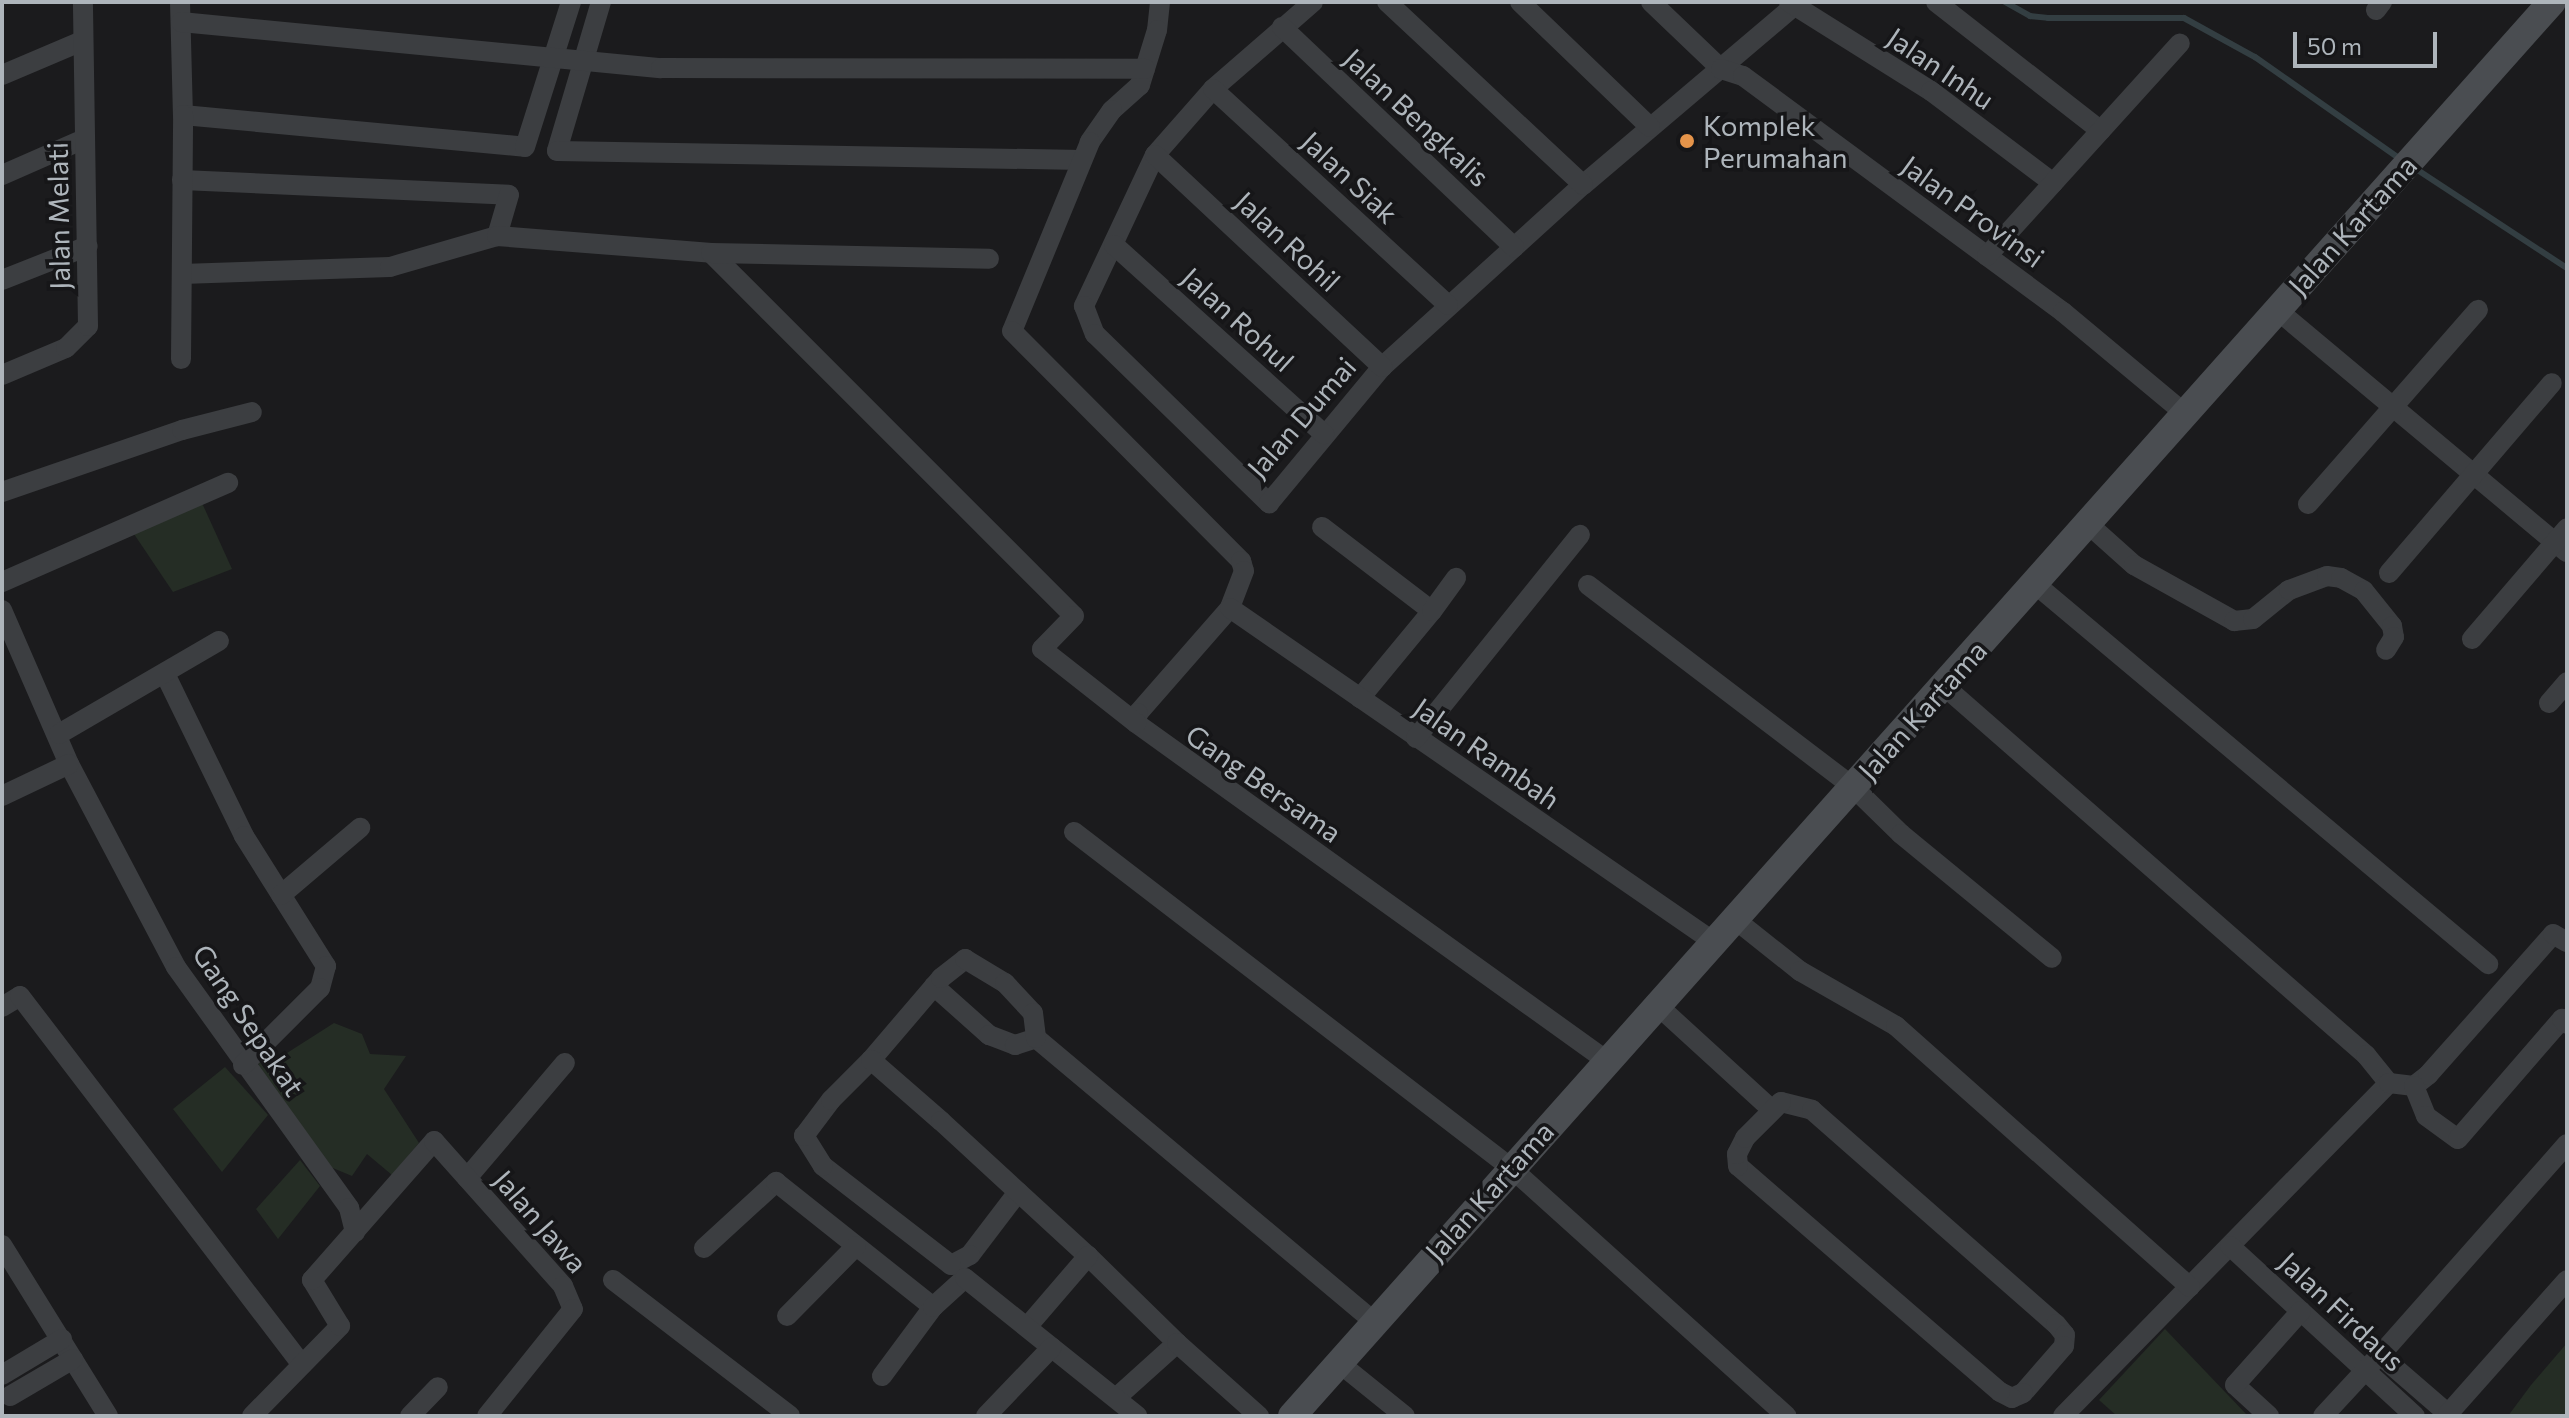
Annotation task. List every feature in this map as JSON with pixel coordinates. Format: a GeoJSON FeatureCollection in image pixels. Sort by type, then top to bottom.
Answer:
{"type":"FeatureCollection","features":[{"type":"Feature","properties":{"kind":"main road","name":"Jalan Kartama"},"geometry":{"type":"LineString","coordinates":[[1292,1416],[1655,1003],[1714,942],[1732,917],[1944,686],[2183,412],[2552,2]]}},
{"type":"Feature","properties":{"kind":"street","name":"Jalan Melati"},"geometry":{"type":"LineString","coordinates":[[2,375],[81,338],[88,326],[83,2]]}},
{"type":"Feature","properties":{"kind":"street"},"geometry":{"type":"LineString","coordinates":[[571,2],[557,151],[1082,160]]}},
{"type":"Feature","properties":{"kind":"street"},"geometry":{"type":"LineString","coordinates":[[183,115],[525,147],[566,61],[601,2]]}},
{"type":"Feature","properties":{"kind":"street"},"geometry":{"type":"LineString","coordinates":[[1136,723],[1138,713],[1230,608],[1243,580],[1241,561],[1012,331],[1082,160],[1112,110],[1140,85],[1160,2]]}},
{"type":"Feature","properties":{"kind":"street","name":"Jalan Dumai"},"geometry":{"type":"LineString","coordinates":[[1313,2],[1213,89],[1155,155],[1084,306],[1095,334],[1269,503],[1382,367],[1583,185],[1794,3]]}},
{"type":"Feature","properties":{"kind":"street"},"geometry":{"type":"LineString","coordinates":[[1387,2],[1583,185]]}},
{"type":"Feature","properties":{"kind":"street"},"geometry":{"type":"LineString","coordinates":[[1520,2],[1650,127]]}},
{"type":"Feature","properties":{"kind":"street","name":"Jalan Provinsi"},"geometry":{"type":"LineString","coordinates":[[1651,2],[1721,69],[1743,76],[1987,256],[2183,412]]}},
{"type":"Feature","properties":{"kind":"street"},"geometry":{"type":"LineString","coordinates":[[1936,2],[2101,131]]}},
{"type":"Feature","properties":{"kind":"street","name":"Jalan Inhu"},"geometry":{"type":"LineString","coordinates":[[1794,3],[1931,91],[2053,183]]}},
{"type":"Feature","properties":{"kind":"street"},"geometry":{"type":"LineString","coordinates":[[181,359],[183,115],[180,12],[566,61],[1145,69]]}},
{"type":"Feature","properties":{"kind":"street","name":"Jalan Bengkalis"},"geometry":{"type":"LineString","coordinates":[[1282,27],[1514,247]]}},
{"type":"Feature","properties":{"kind":"street"},"geometry":{"type":"LineString","coordinates":[[2,75],[82,41]]}},
{"type":"Feature","properties":{"kind":"street"},"geometry":{"type":"LineString","coordinates":[[1987,256],[2180,43]]}},
{"type":"Feature","properties":{"kind":"street","name":"Jalan Siak"},"geometry":{"type":"LineString","coordinates":[[1213,89],[1448,305]]}},
{"type":"Feature","properties":{"kind":"street"},"geometry":{"type":"LineString","coordinates":[[2,175],[84,139]]}},
{"type":"Feature","properties":{"kind":"street","name":"Jalan Rohil"},"geometry":{"type":"LineString","coordinates":[[1155,155],[1382,367]]}},
{"type":"Feature","properties":{"kind":"street"},"geometry":{"type":"LineString","coordinates":[[182,180],[509,195],[497,236]]}},
{"type":"Feature","properties":{"kind":"street"},"geometry":{"type":"LineString","coordinates":[[182,274],[390,267],[497,236],[711,253],[989,259]]}},
{"type":"Feature","properties":{"kind":"street","name":"Jalan Rohul"},"geometry":{"type":"LineString","coordinates":[[1114,245],[1324,434]]}},
{"type":"Feature","properties":{"kind":"street"},"geometry":{"type":"LineString","coordinates":[[2,280],[88,246]]}},
{"type":"Feature","properties":{"kind":"street","name":"Gang Bersama"},"geometry":{"type":"LineString","coordinates":[[711,253],[1074,616],[1042,649],[1136,723],[1607,1061]]}},
{"type":"Feature","properties":{"kind":"street"},"geometry":{"type":"LineString","coordinates":[[2276,309],[2474,474],[2563,541],[2472,639]]}},
{"type":"Feature","properties":{"kind":"street"},"geometry":{"type":"LineString","coordinates":[[2308,504],[2478,310]]}},
{"type":"Feature","properties":{"kind":"street"},"geometry":{"type":"LineString","coordinates":[[2389,573],[2552,383]]}},
{"type":"Feature","properties":{"kind":"street"},"geometry":{"type":"LineString","coordinates":[[2,492],[167,435],[252,412]]}},
{"type":"Feature","properties":{"kind":"street"},"geometry":{"type":"LineString","coordinates":[[2,582],[228,483]]}},
{"type":"Feature","properties":{"kind":"street"},"geometry":{"type":"LineString","coordinates":[[2087,523],[2134,565],[2234,621],[2253,619],[2289,590],[2327,576],[2341,578],[2364,591],[2392,626],[2394,637],[2386,650]]}},
{"type":"Feature","properties":{"kind":"street"},"geometry":{"type":"LineString","coordinates":[[1322,527],[1432,611]]}},
{"type":"Feature","properties":{"kind":"street"},"geometry":{"type":"LineString","coordinates":[[1416,738],[1580,535]]}},
{"type":"Feature","properties":{"kind":"street"},"geometry":{"type":"LineString","coordinates":[[1360,698],[1456,578]]}},
{"type":"Feature","properties":{"kind":"street"},"geometry":{"type":"LineString","coordinates":[[2034,583],[2488,964]]}},
{"type":"Feature","properties":{"kind":"street"},"geometry":{"type":"LineString","coordinates":[[1588,585],[1853,787],[1901,834],[2052,958]]}},
{"type":"Feature","properties":{"kind":"street","name":"Jalan Rambah"},"geometry":{"type":"LineString","coordinates":[[1230,608],[1714,942]]}},
{"type":"Feature","properties":{"kind":"street","name":"Gang Sepakat"},"geometry":{"type":"LineString","coordinates":[[2,610],[11,657],[59,734],[69,764],[176,967],[243,1065],[349,1208],[355,1232]]}},
{"type":"Feature","properties":{"kind":"street"},"geometry":{"type":"LineString","coordinates":[[59,734],[166,676],[219,641]]}},
{"type":"Feature","properties":{"kind":"street"},"geometry":{"type":"LineString","coordinates":[[166,676],[244,836],[326,966],[320,988],[243,1065]]}},
{"type":"Feature","properties":{"kind":"street"},"geometry":{"type":"LineString","coordinates":[[2549,703],[2567,682]]}},
{"type":"Feature","properties":{"kind":"street"},"geometry":{"type":"LineString","coordinates":[[1944,686],[2366,1055],[2389,1083],[2414,1086]]}},
{"type":"Feature","properties":{"kind":"street"},"geometry":{"type":"LineString","coordinates":[[2,796],[69,764]]}},
{"type":"Feature","properties":{"kind":"street"},"geometry":{"type":"LineString","coordinates":[[281,895],[360,828]]}},
{"type":"Feature","properties":{"kind":"street"},"geometry":{"type":"LineString","coordinates":[[1074,832],[1510,1167],[1787,1416]]}},
{"type":"Feature","properties":{"kind":"street"},"geometry":{"type":"LineString","coordinates":[[1732,917],[1800,971],[1896,1026],[2190,1287]]}},
{"type":"Feature","properties":{"kind":"street"},"geometry":{"type":"LineString","coordinates":[[2414,1086],[2553,934],[2567,942]]}},
{"type":"Feature","properties":{"kind":"street"},"geometry":{"type":"LineString","coordinates":[[1018,1192],[970,1255],[951,1265],[823,1166],[804,1136],[807,1127],[871,1060],[934,986],[957,963],[972,959],[1033,1013],[1036,1038],[1373,1321]]}},
{"type":"Feature","properties":{"kind":"street"},"geometry":{"type":"LineString","coordinates":[[934,986],[989,1035],[1015,1045],[1036,1038]]}},
{"type":"Feature","properties":{"kind":"street"},"geometry":{"type":"LineString","coordinates":[[2,1007],[20,996],[302,1365]]}},
{"type":"Feature","properties":{"kind":"street"},"geometry":{"type":"LineString","coordinates":[[1655,1003],[1771,1109]]}},
{"type":"Feature","properties":{"kind":"street"},"geometry":{"type":"LineString","coordinates":[[2414,1086],[2426,1116],[2458,1139],[2562,1019],[2567,1024]]}},
{"type":"Feature","properties":{"kind":"street"},"geometry":{"type":"LineString","coordinates":[[871,1060],[1259,1416]]}},
{"type":"Feature","properties":{"kind":"street"},"geometry":{"type":"LineString","coordinates":[[467,1178],[565,1063]]}},
{"type":"Feature","properties":{"kind":"street"},"geometry":{"type":"LineString","coordinates":[[2063,1416],[2389,1083]]}},
{"type":"Feature","properties":{"kind":"street"},"geometry":{"type":"LineString","coordinates":[[1781,1102],[1812,1110],[2056,1324],[2065,1335],[2064,1346],[2023,1393],[2012,1398],[2000,1392],[1738,1166],[1737,1154],[1745,1138],[1771,1109],[1781,1102]]}},
{"type":"Feature","properties":{"kind":"street","name":"Jalan Jawa"},"geometry":{"type":"LineString","coordinates":[[355,1232],[434,1141],[563,1286],[573,1309],[487,1416]]}},
{"type":"Feature","properties":{"kind":"street"},"geometry":{"type":"LineString","coordinates":[[2323,1416],[2567,1144]]}},
{"type":"Feature","properties":{"kind":"street"},"geometry":{"type":"LineString","coordinates":[[704,1248],[776,1182],[933,1307]]}},
{"type":"Feature","properties":{"kind":"street"},"geometry":{"type":"LineString","coordinates":[[252,1416],[340,1326],[312,1280],[355,1232]]}},
{"type":"Feature","properties":{"kind":"street"},"geometry":{"type":"LineString","coordinates":[[2,1245],[108,1416]]}},
{"type":"Feature","properties":{"kind":"street"},"geometry":{"type":"LineString","coordinates":[[787,1316],[856,1246]]}},
{"type":"Feature","properties":{"kind":"street","name":"Jalan Firdaus"},"geometry":{"type":"LineString","coordinates":[[2230,1246],[2415,1416]]}},
{"type":"Feature","properties":{"kind":"street"},"geometry":{"type":"LineString","coordinates":[[1027,1327],[1088,1256]]}},
{"type":"Feature","properties":{"kind":"street"},"geometry":{"type":"LineString","coordinates":[[882,1376],[933,1307],[965,1278],[1128,1410],[1177,1343]]}},
{"type":"Feature","properties":{"kind":"street"},"geometry":{"type":"LineString","coordinates":[[613,1280],[790,1416]]}},
{"type":"Feature","properties":{"kind":"street"},"geometry":{"type":"LineString","coordinates":[[2380,1355],[2448,1414],[2567,1280]]}},
{"type":"Feature","properties":{"kind":"street"},"geometry":{"type":"LineString","coordinates":[[2269,1416],[2235,1385],[2301,1311]]}},
{"type":"Feature","properties":{"kind":"street"},"geometry":{"type":"LineString","coordinates":[[5,1392],[62,1339]]}},
{"type":"Feature","properties":{"kind":"street"},"geometry":{"type":"LineString","coordinates":[[986,1416],[1052,1347]]}},
{"type":"Feature","properties":{"kind":"street"},"geometry":{"type":"LineString","coordinates":[[5,1392],[73,1359]]}},
{"type":"Feature","properties":{"kind":"street"},"geometry":{"type":"LineString","coordinates":[[1338,1362],[1405,1416]]}},
{"type":"Feature","properties":{"kind":"street"},"geometry":{"type":"LineString","coordinates":[[410,1416],[438,1387]]}},
{"type":"Feature","properties":{"kind":"shaded area"},"geometry":{"type":"Polygon","coordinates":[[[202,503],[232,569],[173,592],[134,534],[202,503]]]}},
{"type":"Feature","properties":{"kind":"shaded area"},"geometry":{"type":"Polygon","coordinates":[[[334,1023],[362,1034],[370,1054],[406,1056],[384,1089],[419,1143],[392,1175],[367,1154],[352,1176],[328,1166],[256,1069],[271,1042],[276,1060],[334,1023]]]}},
{"type":"Feature","properties":{"kind":"shaded area"},"geometry":{"type":"Polygon","coordinates":[[[225,1067],[268,1115],[222,1172],[173,1109],[225,1067]]]}},
{"type":"Feature","properties":{"kind":"shaded area"},"geometry":{"type":"Polygon","coordinates":[[[300,1160],[320,1186],[278,1239],[256,1209],[300,1160]]]}},
{"type":"Feature","properties":{"kind":"shaded area"},"geometry":{"type":"Polygon","coordinates":[[[2165,1329],[2248,1416],[2117,1416],[2099,1400],[2165,1329]]]}},
{"type":"Feature","properties":{"kind":"shaded area"},"geometry":{"type":"Polygon","coordinates":[[[2567,1343],[2567,1416],[2508,1416],[2531,1385],[2567,1343]]]}},
{"type":"Feature","properties":{"kind":"waterway"},"geometry":{"type":"LineString","coordinates":[[2005,2],[2030,16],[2048,18],[2184,18],[2255,57],[2400,159]]}},
{"type":"Feature","properties":{"kind":"waterway"},"geometry":{"type":"LineString","coordinates":[[2413,167],[2567,268]]}},
{"type":"Feature","properties":{"kind":"place","name":"Komplek Perumahan"},"geometry":{"type":"Point","coordinates":[1687,141]}}]}
